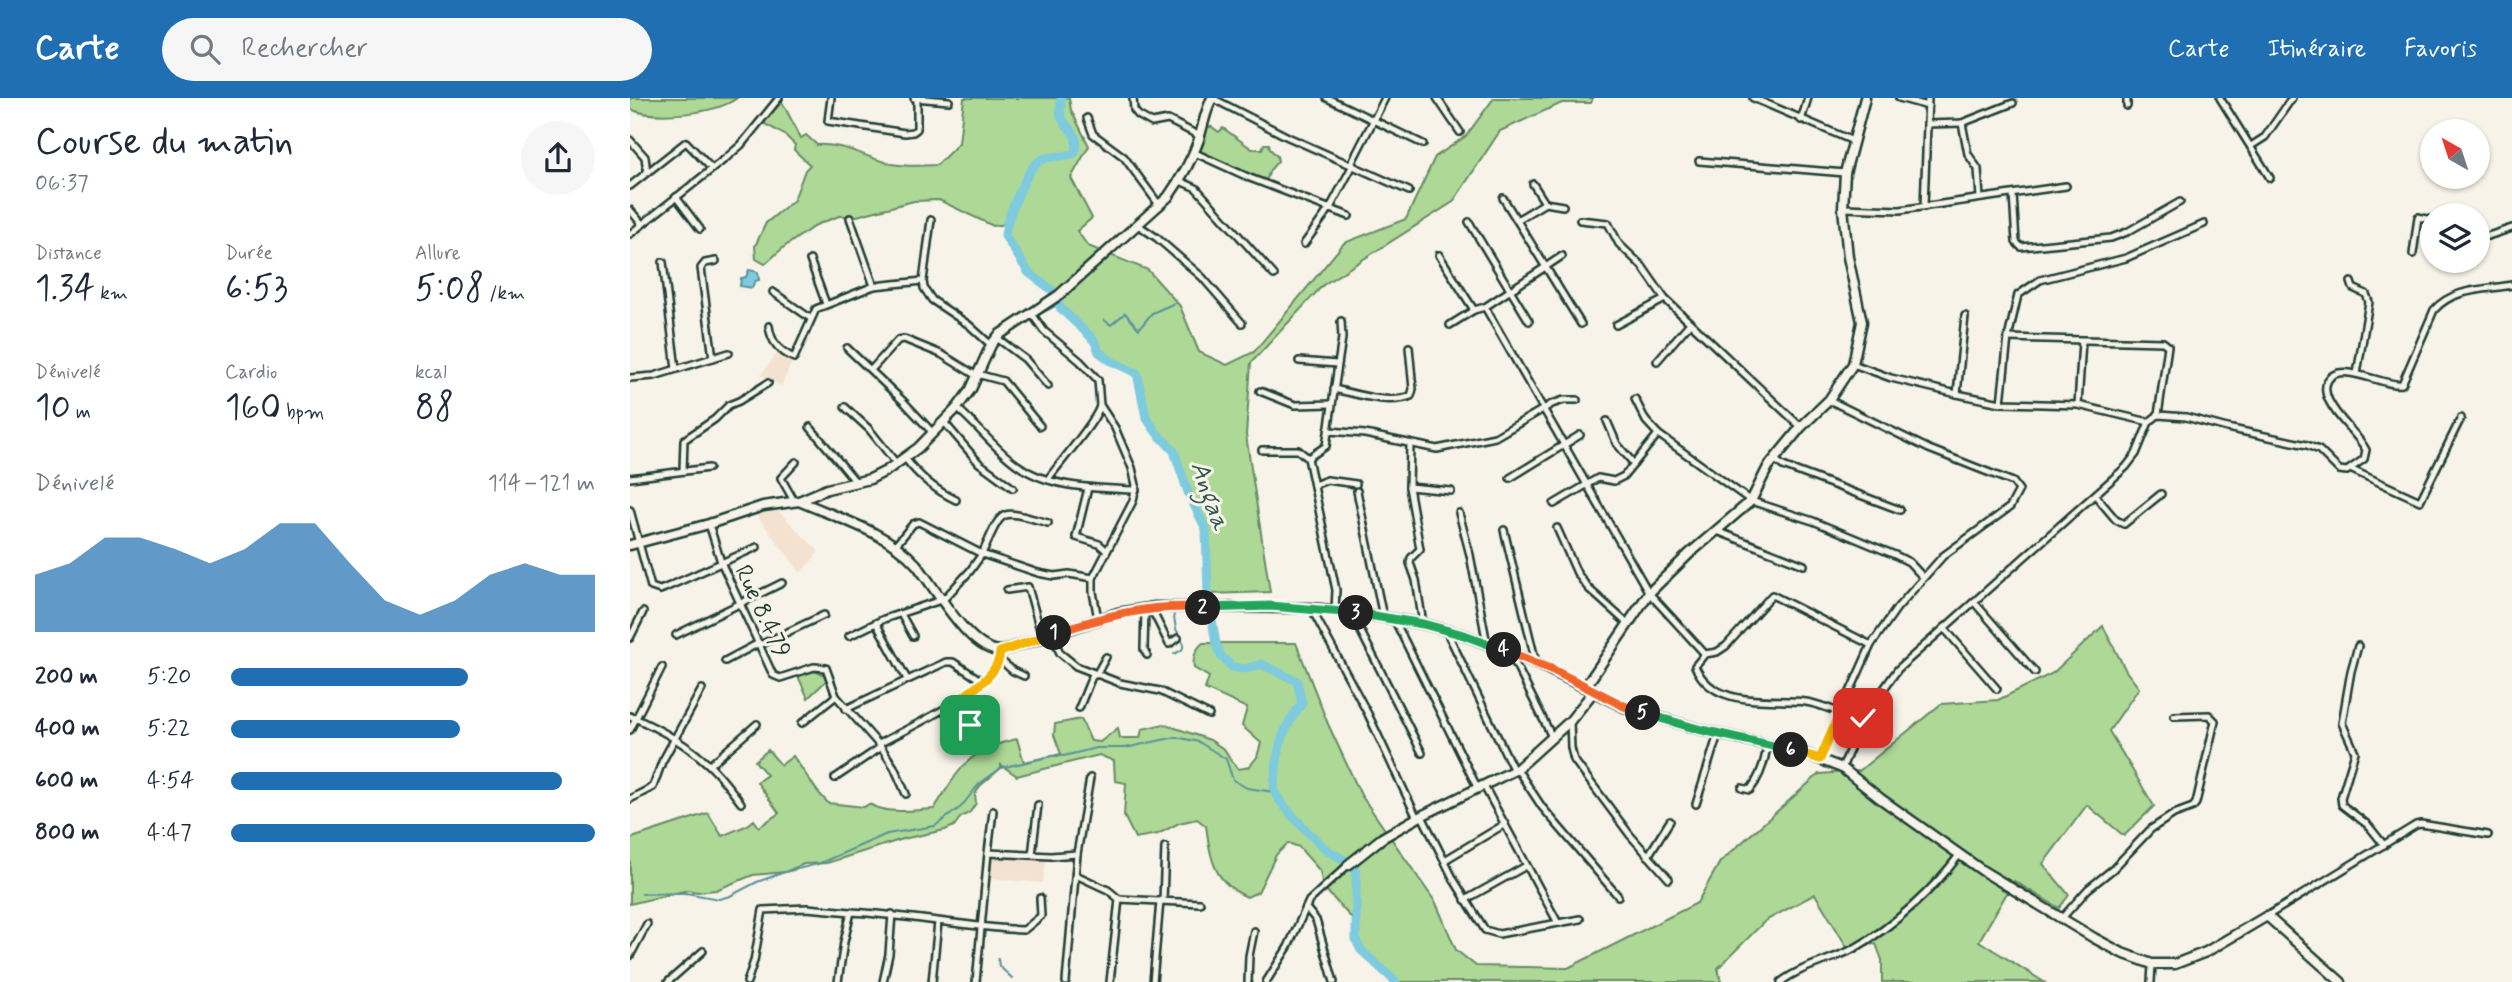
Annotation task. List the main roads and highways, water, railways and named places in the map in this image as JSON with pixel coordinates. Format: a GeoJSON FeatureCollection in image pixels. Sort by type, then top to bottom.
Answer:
{"type":"FeatureCollection","features":[{"type":"Feature","properties":{"kind":"water"},"geometry":{"type":"Polygon","coordinates":[[[749,270],[758,272],[759,280],[755,281],[752,288],[740,286],[741,278],[746,277],[749,270]]]}},
{"type":"Feature","properties":{"kind":"waterway","name":"Angaa"},"geometry":{"type":"LineString","coordinates":[[1061,98],[1060,114],[1075,136],[1075,153],[1047,158],[1033,167],[1017,196],[1005,236],[1029,273],[1052,290],[1061,309],[1089,335],[1099,352],[1137,373],[1146,417],[1174,451],[1189,495],[1206,529],[1208,594],[1216,644],[1221,656],[1232,667],[1245,669],[1261,664],[1297,681],[1302,703],[1280,743],[1275,793],[1314,838],[1356,871],[1356,940],[1361,950],[1396,982]]}},
{"type":"Feature","properties":{"kind":"waterway"},"geometry":{"type":"LineString","coordinates":[[1104,320],[1111,325],[1125,313],[1139,329],[1152,313],[1175,303]]}},
{"type":"Feature","properties":{"kind":"waterway"},"geometry":{"type":"LineString","coordinates":[[1038,315],[1059,304]]}},
{"type":"Feature","properties":{"kind":"waterway"},"geometry":{"type":"LineString","coordinates":[[1126,606],[1151,604]]}},
{"type":"Feature","properties":{"kind":"waterway"},"geometry":{"type":"LineString","coordinates":[[1173,611],[1176,629],[1184,644],[1182,650],[1174,654]]}},
{"type":"Feature","properties":{"kind":"waterway"},"geometry":{"type":"LineString","coordinates":[[642,894],[686,893],[719,899],[730,896],[757,882],[818,864],[887,834],[935,826],[961,807],[979,784],[1001,768],[1096,748],[1125,748],[1176,737],[1199,742],[1226,759],[1233,780],[1247,788],[1274,792]]}},
{"type":"Feature","properties":{"kind":"waterway"},"geometry":{"type":"LineString","coordinates":[[998,959],[999,966],[1012,978]]}}]}
